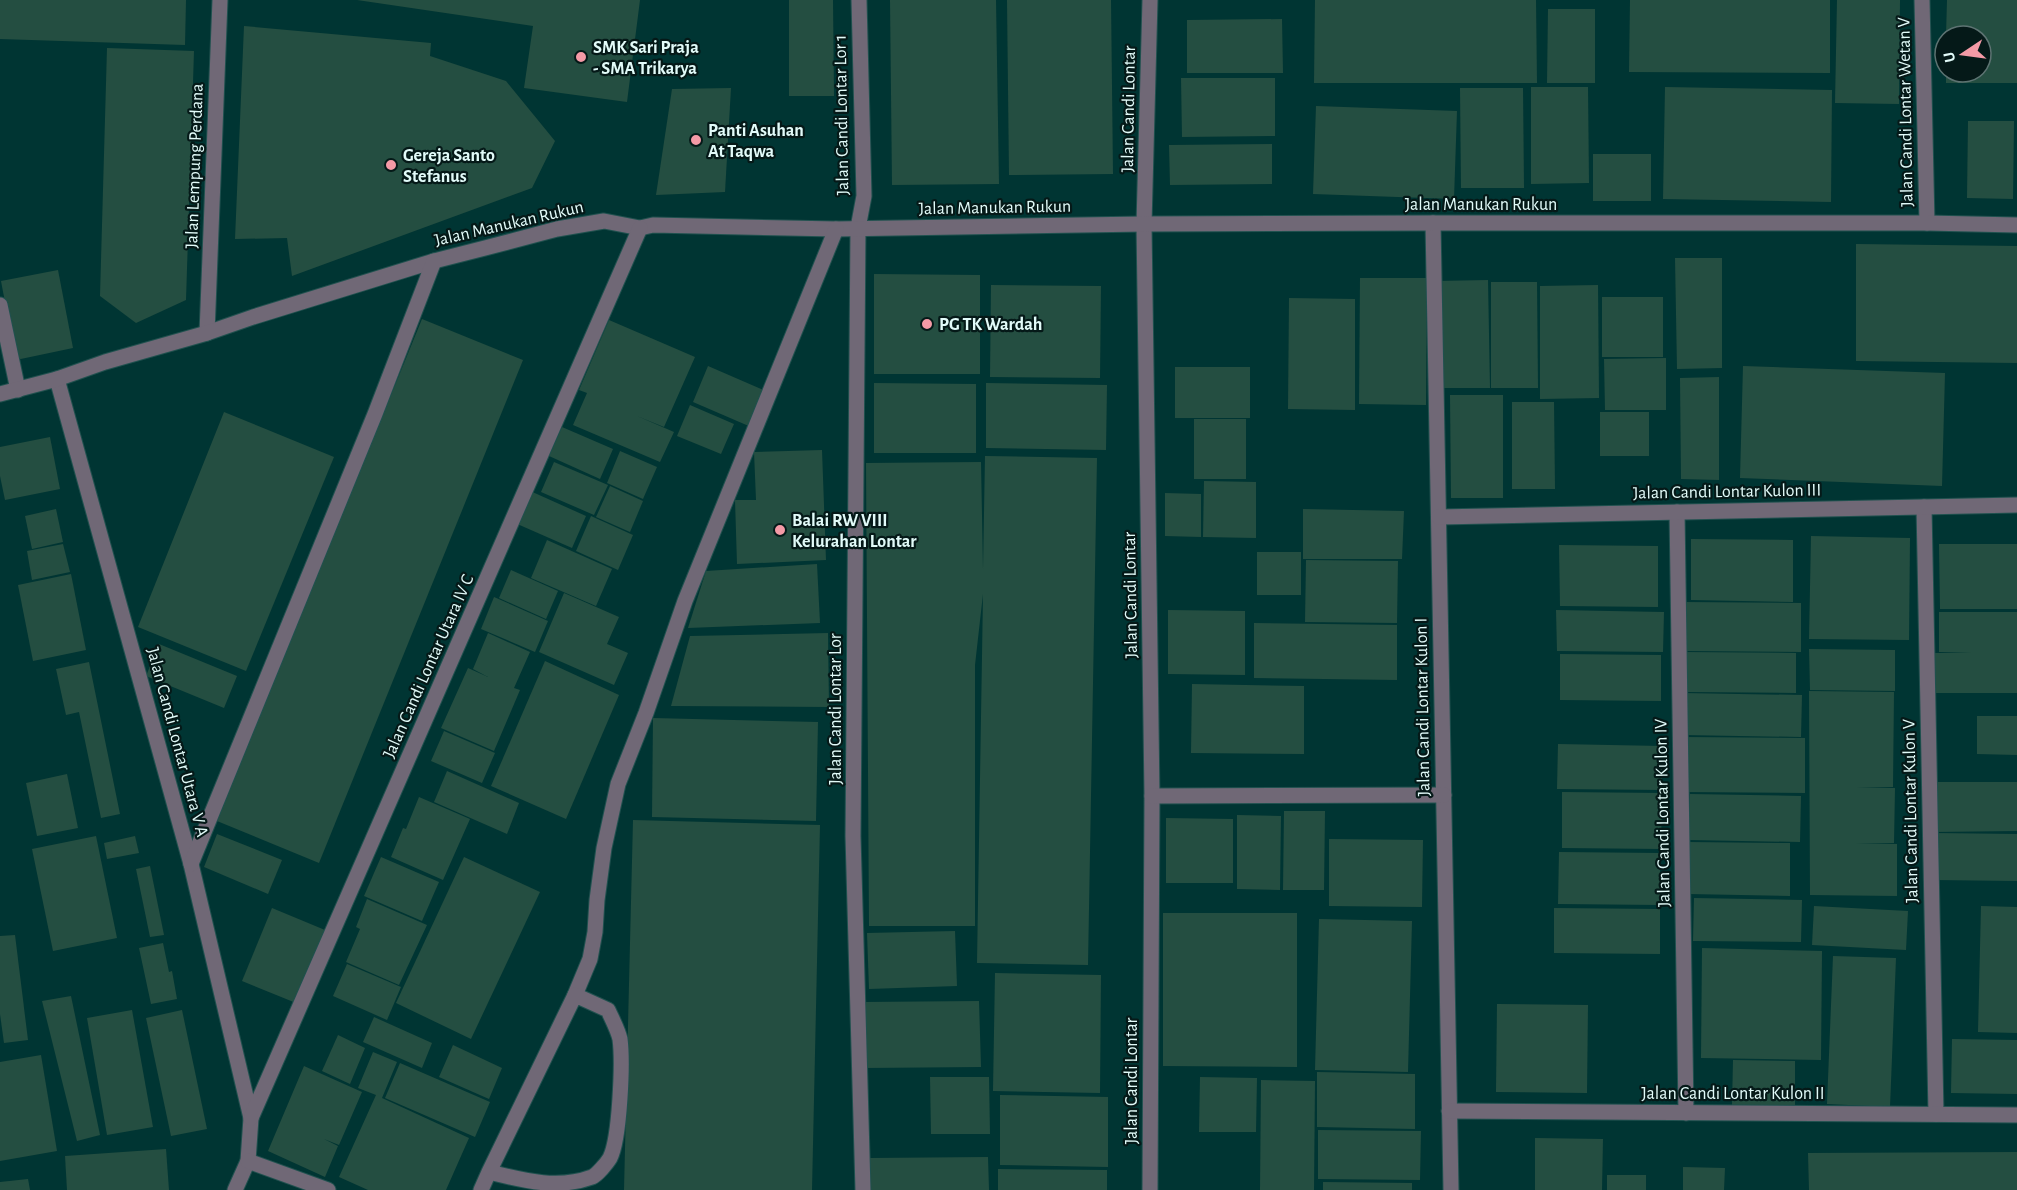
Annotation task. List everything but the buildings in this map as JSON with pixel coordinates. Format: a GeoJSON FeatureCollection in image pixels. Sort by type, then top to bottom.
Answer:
{"type":"FeatureCollection","features":[{"type":"Feature","properties":{"kind":"street","name":"Jalan Lempung Perdana"},"geometry":{"type":"LineString","coordinates":[[207,333],[220,0]]}},
{"type":"Feature","properties":{"kind":"street","name":"Jalan Candi Lontar Lor 1"},"geometry":{"type":"LineString","coordinates":[[858,228],[864,195],[859,0]]}},
{"type":"Feature","properties":{"kind":"street","name":"Jalan Candi Lontar"},"geometry":{"type":"LineString","coordinates":[[1150,0],[1144,224],[1152,796],[1150,1190]]}},
{"type":"Feature","properties":{"kind":"street","name":"Jalan Candi Lontar Wetan V"},"geometry":{"type":"LineString","coordinates":[[1922,0],[1927,223]]}},
{"type":"Feature","properties":{"kind":"street","name":"Jalan Manukan Rukun"},"geometry":{"type":"LineString","coordinates":[[0,394],[57,379],[105,362],[207,333],[434,261],[557,230],[604,221],[640,228],[653,225],[836,229],[1144,224],[1433,223],[2017,225]]}},
{"type":"Feature","properties":{"kind":"street","name":"Jalan Candi Lontar Kulon I"},"geometry":{"type":"LineString","coordinates":[[1433,223],[1450,1190]]}},
{"type":"Feature","properties":{"kind":"street","name":"Jalan Candi Lontar Utara IV C"},"geometry":{"type":"LineString","coordinates":[[251,1118],[640,228]]}},
{"type":"Feature","properties":{"kind":"street","name":"Jalan Candi Lontar Lor"},"geometry":{"type":"LineString","coordinates":[[858,228],[853,836],[863,1190]]}},
{"type":"Feature","properties":{"kind":"street"},"geometry":{"type":"LineString","coordinates":[[481,1190],[590,959],[604,848],[618,784],[646,713],[685,601],[836,229]]}},
{"type":"Feature","properties":{"kind":"street"},"geometry":{"type":"LineString","coordinates":[[191,864],[375,414],[434,261]]}},
{"type":"Feature","properties":{"kind":"street"},"geometry":{"type":"LineString","coordinates":[[0,305],[18,390]]}},
{"type":"Feature","properties":{"kind":"street","name":"Jalan Candi Lontar Utara V A"},"geometry":{"type":"LineString","coordinates":[[57,379],[191,864],[251,1118]]}},
{"type":"Feature","properties":{"kind":"street","name":"Jalan Candi Lontar Kulon III"},"geometry":{"type":"LineString","coordinates":[[1439,517],[2017,505]]}},
{"type":"Feature","properties":{"kind":"street","name":"Jalan Candi Lontar Kulon V"},"geometry":{"type":"LineString","coordinates":[[1924,507],[1936,1114]]}},
{"type":"Feature","properties":{"kind":"street","name":"Jalan Candi Lontar Kulon IV"},"geometry":{"type":"LineString","coordinates":[[1677,512],[1686,1113]]}},
{"type":"Feature","properties":{"kind":"street"},"geometry":{"type":"LineString","coordinates":[[1152,796],[1444,795]]}},
{"type":"Feature","properties":{"kind":"street"},"geometry":{"type":"LineString","coordinates":[[489,1172],[535,1183],[563,1184],[594,1177],[610,1158],[617,1129],[621,1079],[620,1038],[608,1010],[575,995]]}},
{"type":"Feature","properties":{"kind":"street","name":"Jalan Candi Lontar Kulon II"},"geometry":{"type":"LineString","coordinates":[[1449,1111],[2017,1114]]}},
{"type":"Feature","properties":{"kind":"street"},"geometry":{"type":"LineString","coordinates":[[235,1190],[248,1161],[251,1118]]}},
{"type":"Feature","properties":{"kind":"street"},"geometry":{"type":"LineString","coordinates":[[248,1161],[328,1190]]}},
{"type":"Feature","properties":{"kind":"place","name":"SMK Sari Praja - SMA Trikarya"},"geometry":{"type":"Point","coordinates":[581,57]}},
{"type":"Feature","properties":{"kind":"place","name":"Panti Asuhan At Taqwa"},"geometry":{"type":"Point","coordinates":[696,140]}},
{"type":"Feature","properties":{"kind":"place","name":"Gereja Santo Stefanus"},"geometry":{"type":"Point","coordinates":[391,165]}},
{"type":"Feature","properties":{"kind":"place","name":"PG TK Wardah"},"geometry":{"type":"Point","coordinates":[927,324]}},
{"type":"Feature","properties":{"kind":"place","name":"Balai RW VIII Kelurahan Lontar"},"geometry":{"type":"Point","coordinates":[780,530]}}]}
